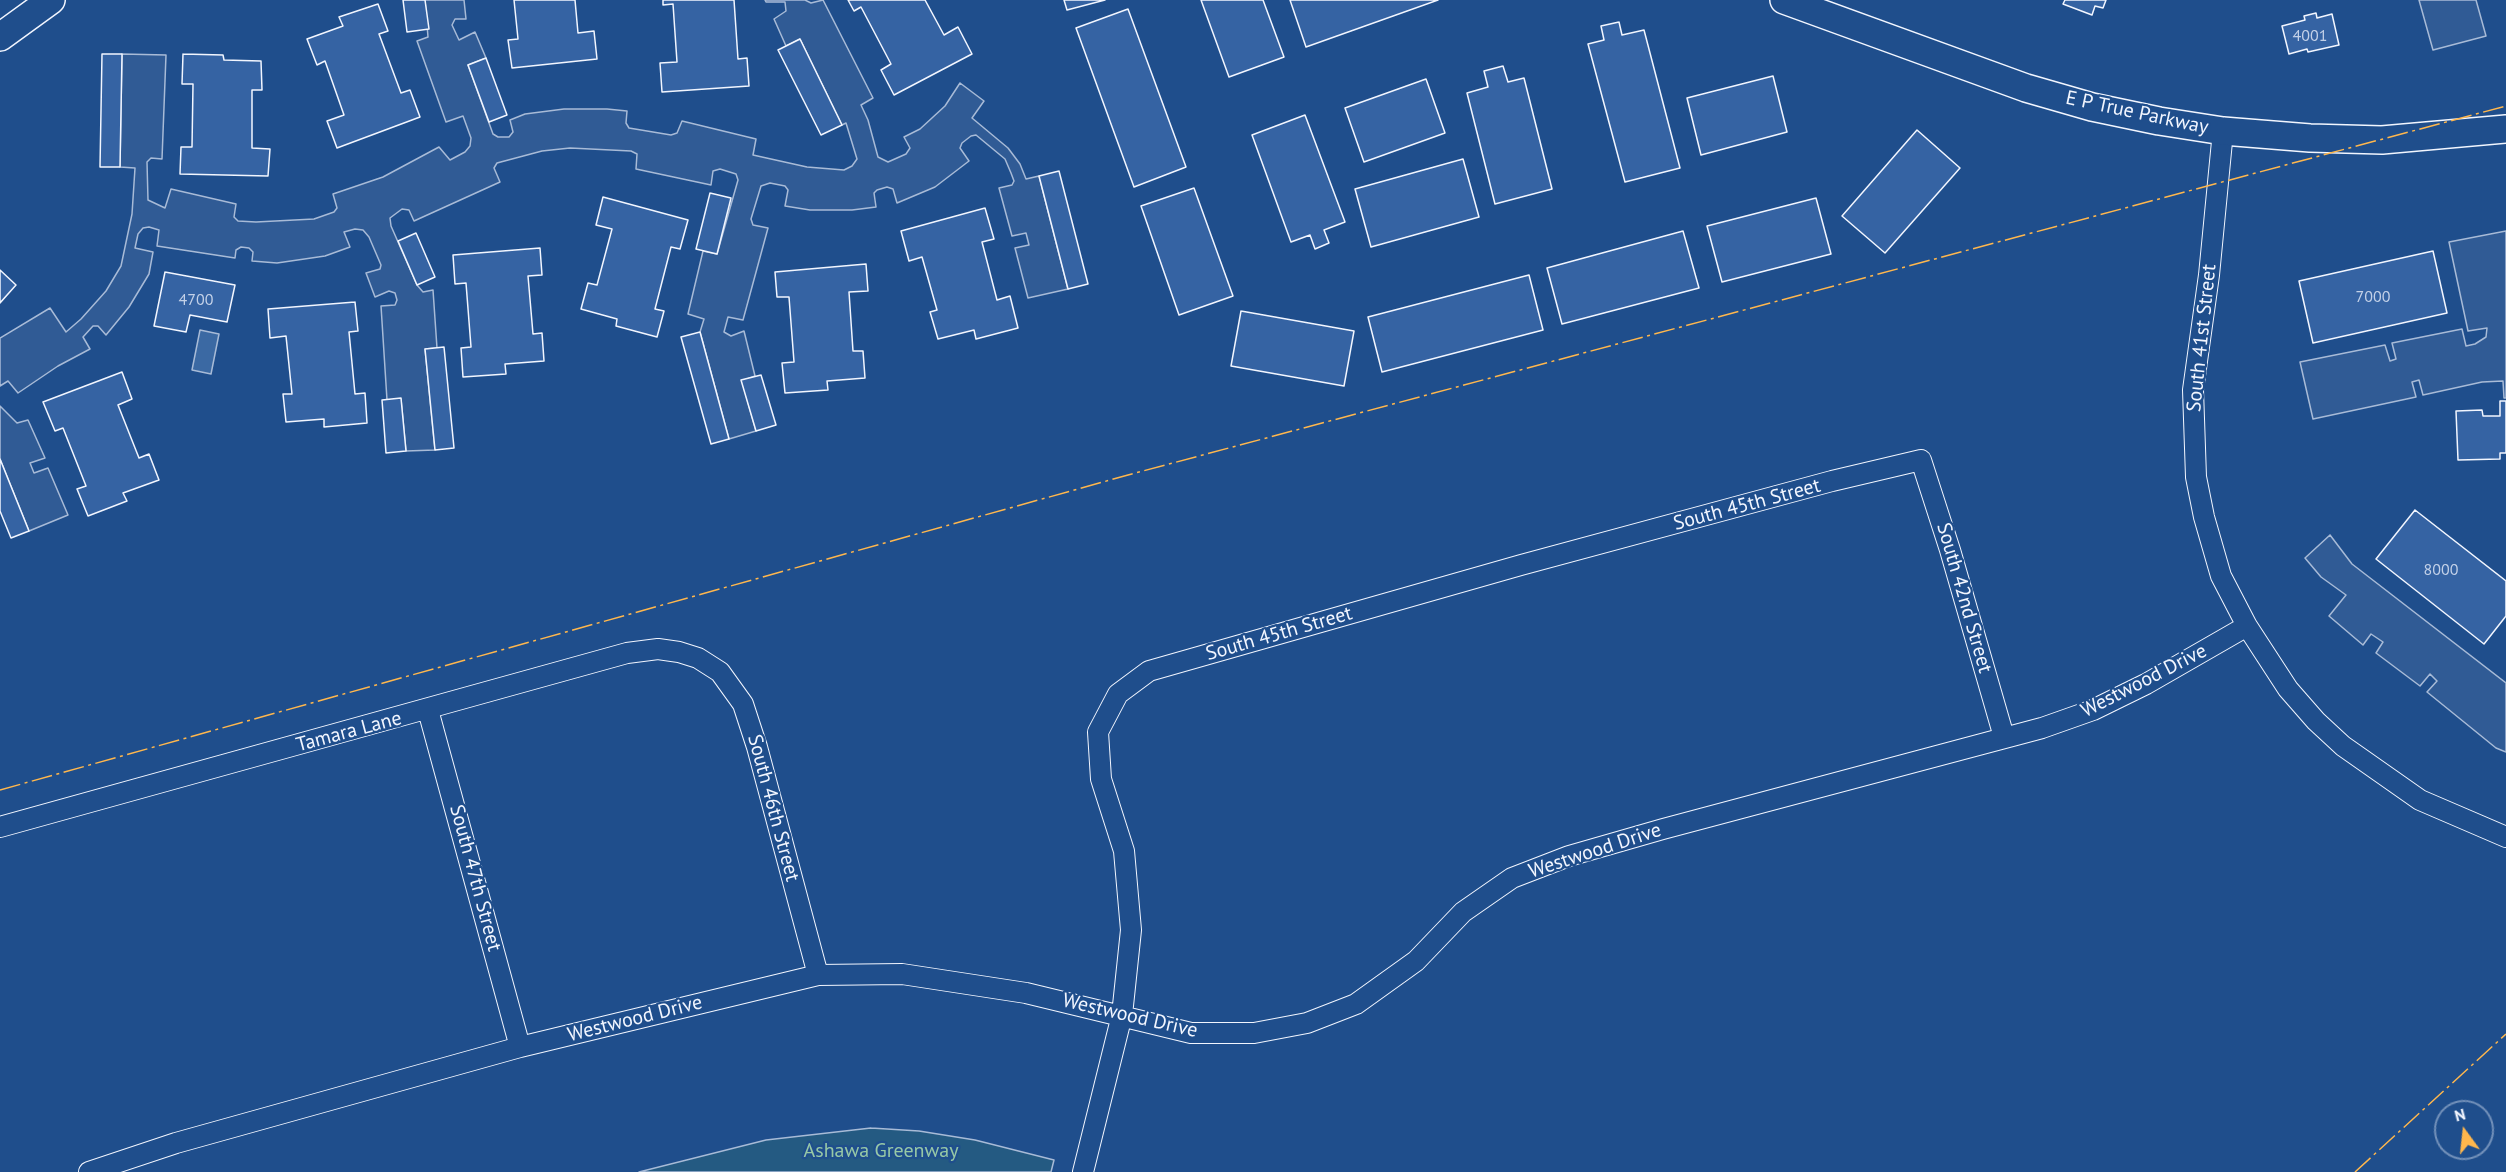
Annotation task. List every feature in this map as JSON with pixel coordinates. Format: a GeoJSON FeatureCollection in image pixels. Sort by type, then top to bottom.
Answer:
{"type":"FeatureCollection","features":[{"type":"Feature","properties":{"kind":"main road"},"geometry":{"type":"LineString","coordinates":[[0,37],[51,0]]}},
{"type":"Feature","properties":{"kind":"main road","name":"E P True Parkway"},"geometry":{"type":"LineString","coordinates":[[1784,0],[2026,88],[2092,107],[2223,131],[2310,138],[2382,140],[2506,129]]}},
{"type":"Feature","properties":{"kind":"street","name":"South 41st Street"},"geometry":{"type":"LineString","coordinates":[[2223,131],[2209,275],[2193,390],[2196,477],[2204,517],[2221,576],[2247,626],[2288,689],[2316,721],[2343,746],[2420,800],[2506,837]]}},
{"type":"Feature","properties":{"kind":"street","name":"South 42nd Street"},"geometry":{"type":"LineString","coordinates":[[1921,460],[1950,550],[2004,737]]}},
{"type":"Feature","properties":{"kind":"street","name":"South 45th Street"},"geometry":{"type":"LineString","coordinates":[[1083,1172],[1122,1015],[1131,930],[1124,851],[1101,779],[1098,732],[1118,694],[1149,671],[1521,565],[1832,481],[1921,460]]}},
{"type":"Feature","properties":{"kind":"street","name":"Westwood Drive"},"geometry":{"type":"LineString","coordinates":[[89,1172],[176,1143],[520,1047],[818,975],[902,974],[1026,993],[1191,1033],[1254,1033],[1307,1023],[1356,1004],[1416,961],[1463,912],[1512,878],[1569,856],[2042,728],[2093,711],[2146,684],[2247,626]]}},
{"type":"Feature","properties":{"kind":"street","name":"Tamara Lane"},"geometry":{"type":"LineString","coordinates":[[0,827],[627,653],[658,649],[698,658]]}},
{"type":"Feature","properties":{"kind":"street","name":"South 46th Street"},"geometry":{"type":"LineString","coordinates":[[698,658],[720,672],[743,704],[758,747],[818,975]]}},
{"type":"Feature","properties":{"kind":"street","name":"South 47th Street"},"geometry":{"type":"LineString","coordinates":[[428,710],[520,1047]]}},
{"type":"Feature","properties":{"kind":"green space","name":"Ashawa Greenway"},"geometry":{"type":"Polygon","coordinates":[[[871,1128],[919,1131],[975,1140],[1054,1160],[1051,1172],[639,1172],[766,1140],[871,1128]]]}},
{"type":"Feature","properties":{"kind":"shaded area"},"geometry":{"type":"Polygon","coordinates":[[[425,0],[464,0],[466,19],[455,19],[452,25],[459,40],[475,32],[486,58],[468,65],[493,134],[498,137],[509,137],[513,132],[510,120],[525,114],[564,109],[607,109],[627,111],[626,123],[629,128],[671,135],[677,133],[682,121],[756,139],[753,155],[807,167],[844,170],[852,166],[857,159],[846,123],[842,125],[800,39],[786,46],[774,19],[786,11],[785,2],[766,2],[765,0],[805,0],[811,3],[823,0],[873,98],[861,105],[868,120],[878,157],[888,162],[906,154],[910,148],[904,137],[920,129],[945,106],[960,83],[984,101],[972,118],[1008,148],[1020,164],[1026,179],[1039,176],[1068,289],[1028,298],[1015,248],[1029,245],[1026,233],[1012,236],[999,188],[1012,185],[1014,181],[1005,159],[976,135],[962,143],[960,148],[969,161],[935,187],[897,203],[893,189],[887,187],[874,193],[876,207],[852,210],[810,210],[785,206],[788,190],[785,186],[770,183],[761,186],[751,219],[753,225],[768,228],[743,320],[728,317],[724,332],[731,336],[744,331],[755,376],[742,381],[756,431],[729,439],[700,332],[704,319],[688,314],[703,251],[717,254],[738,180],[736,174],[720,169],[713,171],[711,185],[636,169],[637,154],[631,151],[570,148],[542,151],[497,163],[494,168],[500,182],[414,221],[409,210],[402,209],[390,218],[391,226],[417,285],[423,292],[433,290],[437,348],[425,349],[435,450],[406,451],[401,399],[387,400],[381,306],[395,305],[397,300],[395,293],[389,291],[375,297],[366,273],[380,269],[381,265],[369,237],[363,230],[355,229],[344,232],[350,247],[325,256],[277,263],[252,261],[253,252],[249,248],[241,247],[236,250],[235,258],[157,246],[159,230],[143,228],[138,234],[135,248],[153,252],[149,274],[129,307],[106,335],[98,326],[93,326],[83,337],[90,349],[58,366],[18,393],[8,381],[0,386],[0,338],[50,308],[66,332],[106,291],[121,266],[132,214],[135,168],[120,167],[122,54],[166,55],[162,159],[151,158],[147,162],[148,200],[165,208],[171,189],[236,204],[234,217],[238,221],[314,219],[334,212],[337,208],[333,194],[383,177],[439,147],[450,160],[465,152],[470,146],[471,138],[463,116],[446,122],[417,41],[428,37],[425,0]]]}},
{"type":"Feature","properties":{"kind":"shaded area"},"geometry":{"type":"Polygon","coordinates":[[[2419,0],[2476,0],[2486,36],[2433,50],[2419,0]]]}},
{"type":"Feature","properties":{"kind":"shaded area"},"geometry":{"type":"Polygon","coordinates":[[[2506,231],[2506,398],[2504,398],[2503,381],[2482,382],[2423,395],[2419,380],[2412,382],[2416,397],[2313,419],[2300,362],[2385,345],[2390,361],[2396,359],[2392,343],[2462,329],[2466,346],[2475,344],[2486,337],[2487,328],[2468,331],[2449,242],[2506,231]]]}},
{"type":"Feature","properties":{"kind":"shaded area"},"geometry":{"type":"Polygon","coordinates":[[[200,330],[219,334],[211,374],[192,370],[200,330]]]}},
{"type":"Feature","properties":{"kind":"shaded area"},"geometry":{"type":"Polygon","coordinates":[[[0,406],[17,423],[28,420],[45,458],[30,463],[34,473],[48,468],[68,515],[29,531],[0,459],[0,406]]]}},
{"type":"Feature","properties":{"kind":"shaded area"},"geometry":{"type":"Polygon","coordinates":[[[2330,535],[2352,564],[2506,683],[2506,752],[2496,748],[2427,692],[2437,681],[2430,674],[2420,686],[2376,653],[2383,642],[2371,634],[2363,645],[2329,616],[2346,595],[2321,577],[2305,558],[2330,535]]]}},
{"type":"Feature","properties":{"kind":"building"},"geometry":{"type":"Polygon","coordinates":[[[403,0],[425,0],[429,29],[407,32],[403,0]]]}},
{"type":"Feature","properties":{"kind":"building"},"geometry":{"type":"Polygon","coordinates":[[[514,0],[575,0],[578,33],[594,31],[597,59],[512,68],[508,40],[518,39],[514,0]]]}},
{"type":"Feature","properties":{"kind":"building"},"geometry":{"type":"Polygon","coordinates":[[[663,0],[734,0],[738,59],[747,58],[749,86],[662,92],[660,63],[677,62],[673,4],[663,5],[663,0]]]}},
{"type":"Feature","properties":{"kind":"building"},"geometry":{"type":"Polygon","coordinates":[[[848,0],[925,0],[944,35],[958,27],[972,54],[894,95],[881,70],[891,64],[861,7],[854,11],[848,0]]]}},
{"type":"Feature","properties":{"kind":"building"},"geometry":{"type":"Polygon","coordinates":[[[1064,0],[1105,0],[1067,10],[1064,0]]]}},
{"type":"Feature","properties":{"kind":"building"},"geometry":{"type":"Polygon","coordinates":[[[1201,0],[1263,0],[1284,57],[1229,77],[1201,0]]]}},
{"type":"Feature","properties":{"kind":"building"},"geometry":{"type":"Polygon","coordinates":[[[1290,0],[1438,0],[1306,47],[1290,0]]]}},
{"type":"Feature","properties":{"kind":"building"},"geometry":{"type":"Polygon","coordinates":[[[2065,0],[2106,0],[2103,8],[2095,6],[2092,15],[2063,4],[2065,0]]]}},
{"type":"Feature","properties":{"kind":"building"},"geometry":{"type":"Polygon","coordinates":[[[378,4],[388,31],[379,34],[401,93],[410,90],[420,117],[337,148],[327,121],[344,115],[325,61],[317,65],[307,39],[343,26],[339,17],[378,4]]]}},
{"type":"Feature","properties":{"kind":"building"},"geometry":{"type":"Polygon","coordinates":[[[1128,9],[1186,167],[1134,187],[1076,28],[1128,9]]]}},
{"type":"Feature","properties":{"kind":"building"},"geometry":{"type":"Polygon","coordinates":[[[2316,13],[2317,18],[2332,14],[2339,45],[2289,54],[2282,26],[2305,20],[2304,16],[2316,13]]]}},
{"type":"Feature","properties":{"kind":"building"},"geometry":{"type":"Polygon","coordinates":[[[1619,22],[1622,35],[1644,30],[1680,168],[1625,182],[1588,44],[1604,40],[1601,26],[1619,22]]]}},
{"type":"Feature","properties":{"kind":"building"},"geometry":{"type":"Polygon","coordinates":[[[800,39],[842,125],[821,135],[778,50],[800,39]]]}},
{"type":"Feature","properties":{"kind":"building"},"geometry":{"type":"Polygon","coordinates":[[[102,54],[122,54],[120,167],[100,167],[102,54]]]}},
{"type":"Feature","properties":{"kind":"building"},"geometry":{"type":"Polygon","coordinates":[[[183,54],[223,55],[224,60],[261,61],[262,90],[252,90],[252,148],[270,149],[268,176],[180,174],[181,147],[192,147],[193,84],[182,84],[183,54]]]}},
{"type":"Feature","properties":{"kind":"building"},"geometry":{"type":"Polygon","coordinates":[[[486,58],[507,115],[489,122],[468,65],[486,58]]]}},
{"type":"Feature","properties":{"kind":"building"},"geometry":{"type":"Polygon","coordinates":[[[1503,66],[1508,82],[1524,78],[1552,189],[1495,204],[1467,93],[1488,87],[1484,71],[1503,66]]]}},
{"type":"Feature","properties":{"kind":"building"},"geometry":{"type":"Polygon","coordinates":[[[1773,76],[1787,132],[1701,155],[1687,98],[1773,76]]]}},
{"type":"Feature","properties":{"kind":"building"},"geometry":{"type":"Polygon","coordinates":[[[1426,79],[1445,133],[1364,162],[1345,108],[1426,79]]]}},
{"type":"Feature","properties":{"kind":"building"},"geometry":{"type":"Polygon","coordinates":[[[1305,115],[1345,222],[1324,230],[1329,243],[1315,249],[1310,235],[1291,242],[1252,135],[1305,115]]]}},
{"type":"Feature","properties":{"kind":"building"},"geometry":{"type":"Polygon","coordinates":[[[1917,130],[1960,168],[1885,253],[1842,216],[1917,130]]]}},
{"type":"Feature","properties":{"kind":"building"},"geometry":{"type":"Polygon","coordinates":[[[1463,159],[1479,217],[1371,247],[1355,189],[1463,159]]]}},
{"type":"Feature","properties":{"kind":"building"},"geometry":{"type":"Polygon","coordinates":[[[1059,171],[1088,284],[1068,289],[1039,176],[1059,171]]]}},
{"type":"Feature","properties":{"kind":"building"},"geometry":{"type":"Polygon","coordinates":[[[1194,188],[1233,296],[1179,315],[1141,206],[1194,188]]]}},
{"type":"Feature","properties":{"kind":"building"},"geometry":{"type":"Polygon","coordinates":[[[710,193],[731,198],[717,254],[696,249],[710,193]]]}},
{"type":"Feature","properties":{"kind":"building"},"geometry":{"type":"Polygon","coordinates":[[[603,197],[688,220],[680,249],[671,247],[655,309],[664,311],[657,337],[616,326],[617,319],[581,309],[588,283],[597,285],[612,229],[596,225],[603,197]]]}},
{"type":"Feature","properties":{"kind":"building"},"geometry":{"type":"Polygon","coordinates":[[[1816,198],[1831,254],[1722,282],[1707,226],[1816,198]]]}},
{"type":"Feature","properties":{"kind":"building"},"geometry":{"type":"Polygon","coordinates":[[[985,208],[994,239],[982,242],[997,300],[1010,296],[1018,328],[976,339],[974,330],[938,339],[930,312],[937,310],[922,257],[909,261],[901,231],[985,208]]]}},
{"type":"Feature","properties":{"kind":"building"},"geometry":{"type":"Polygon","coordinates":[[[1683,231],[1699,288],[1562,324],[1547,268],[1683,231]]]}},
{"type":"Feature","properties":{"kind":"building"},"geometry":{"type":"Polygon","coordinates":[[[416,233],[435,277],[417,285],[398,241],[416,233]]]}},
{"type":"Feature","properties":{"kind":"building"},"geometry":{"type":"Polygon","coordinates":[[[540,248],[542,275],[528,276],[533,334],[542,333],[544,361],[505,364],[506,374],[463,377],[461,348],[471,347],[466,283],[455,284],[453,255],[540,248]]]}},
{"type":"Feature","properties":{"kind":"building"},"geometry":{"type":"Polygon","coordinates":[[[2433,251],[2447,313],[2313,343],[2299,281],[2433,251]]]}},
{"type":"Feature","properties":{"kind":"building"},"geometry":{"type":"Polygon","coordinates":[[[866,264],[868,291],[849,292],[853,351],[863,351],[865,378],[827,381],[828,390],[785,393],[782,363],[794,362],[789,297],[777,297],[775,272],[866,264]]]}},
{"type":"Feature","properties":{"kind":"building"},"geometry":{"type":"Polygon","coordinates":[[[0,270],[16,285],[0,303],[0,270]]]}},
{"type":"Feature","properties":{"kind":"building"},"geometry":{"type":"Polygon","coordinates":[[[165,272],[235,285],[227,322],[190,315],[186,332],[154,326],[165,272]]]}},
{"type":"Feature","properties":{"kind":"building"},"geometry":{"type":"Polygon","coordinates":[[[1529,275],[1543,330],[1382,372],[1368,317],[1529,275]]]}},
{"type":"Feature","properties":{"kind":"building"},"geometry":{"type":"Polygon","coordinates":[[[355,302],[358,331],[349,332],[355,394],[365,393],[367,423],[324,427],[324,419],[286,422],[283,394],[292,394],[286,336],[270,338],[268,309],[355,302]]]}},
{"type":"Feature","properties":{"kind":"building"},"geometry":{"type":"Polygon","coordinates":[[[1241,311],[1354,331],[1344,386],[1231,366],[1241,311]]]}},
{"type":"Feature","properties":{"kind":"building"},"geometry":{"type":"Polygon","coordinates":[[[700,332],[729,439],[711,444],[681,337],[700,332]]]}},
{"type":"Feature","properties":{"kind":"building"},"geometry":{"type":"Polygon","coordinates":[[[444,347],[454,448],[435,450],[425,349],[444,347]]]}},
{"type":"Feature","properties":{"kind":"building"},"geometry":{"type":"Polygon","coordinates":[[[122,372],[132,399],[118,405],[139,458],[149,454],[159,480],[123,493],[127,501],[88,516],[77,489],[86,486],[63,428],[55,431],[43,402],[122,372]]]}},
{"type":"Feature","properties":{"kind":"building"},"geometry":{"type":"Polygon","coordinates":[[[761,375],[776,425],[756,431],[741,380],[761,375]]]}},
{"type":"Feature","properties":{"kind":"building"},"geometry":{"type":"Polygon","coordinates":[[[401,398],[406,451],[386,453],[382,400],[401,398]]]}},
{"type":"Feature","properties":{"kind":"building"},"geometry":{"type":"Polygon","coordinates":[[[2500,401],[2506,401],[2506,453],[2500,453],[2500,459],[2458,460],[2456,411],[2482,410],[2483,416],[2500,416],[2500,401]]]}},
{"type":"Feature","properties":{"kind":"building"},"geometry":{"type":"Polygon","coordinates":[[[0,459],[29,531],[11,538],[0,511],[0,459]]]}},
{"type":"Feature","properties":{"kind":"building"},"geometry":{"type":"Polygon","coordinates":[[[2415,510],[2506,581],[2506,616],[2484,644],[2376,559],[2415,510]]]}},
{"type":"Feature","properties":{"kind":"power"},"geometry":{"type":"LineString","coordinates":[[0,790],[1128,475],[2506,106]]}},
{"type":"Feature","properties":{"kind":"power"},"geometry":{"type":"LineString","coordinates":[[2355,1172],[2506,1034]]}}]}
